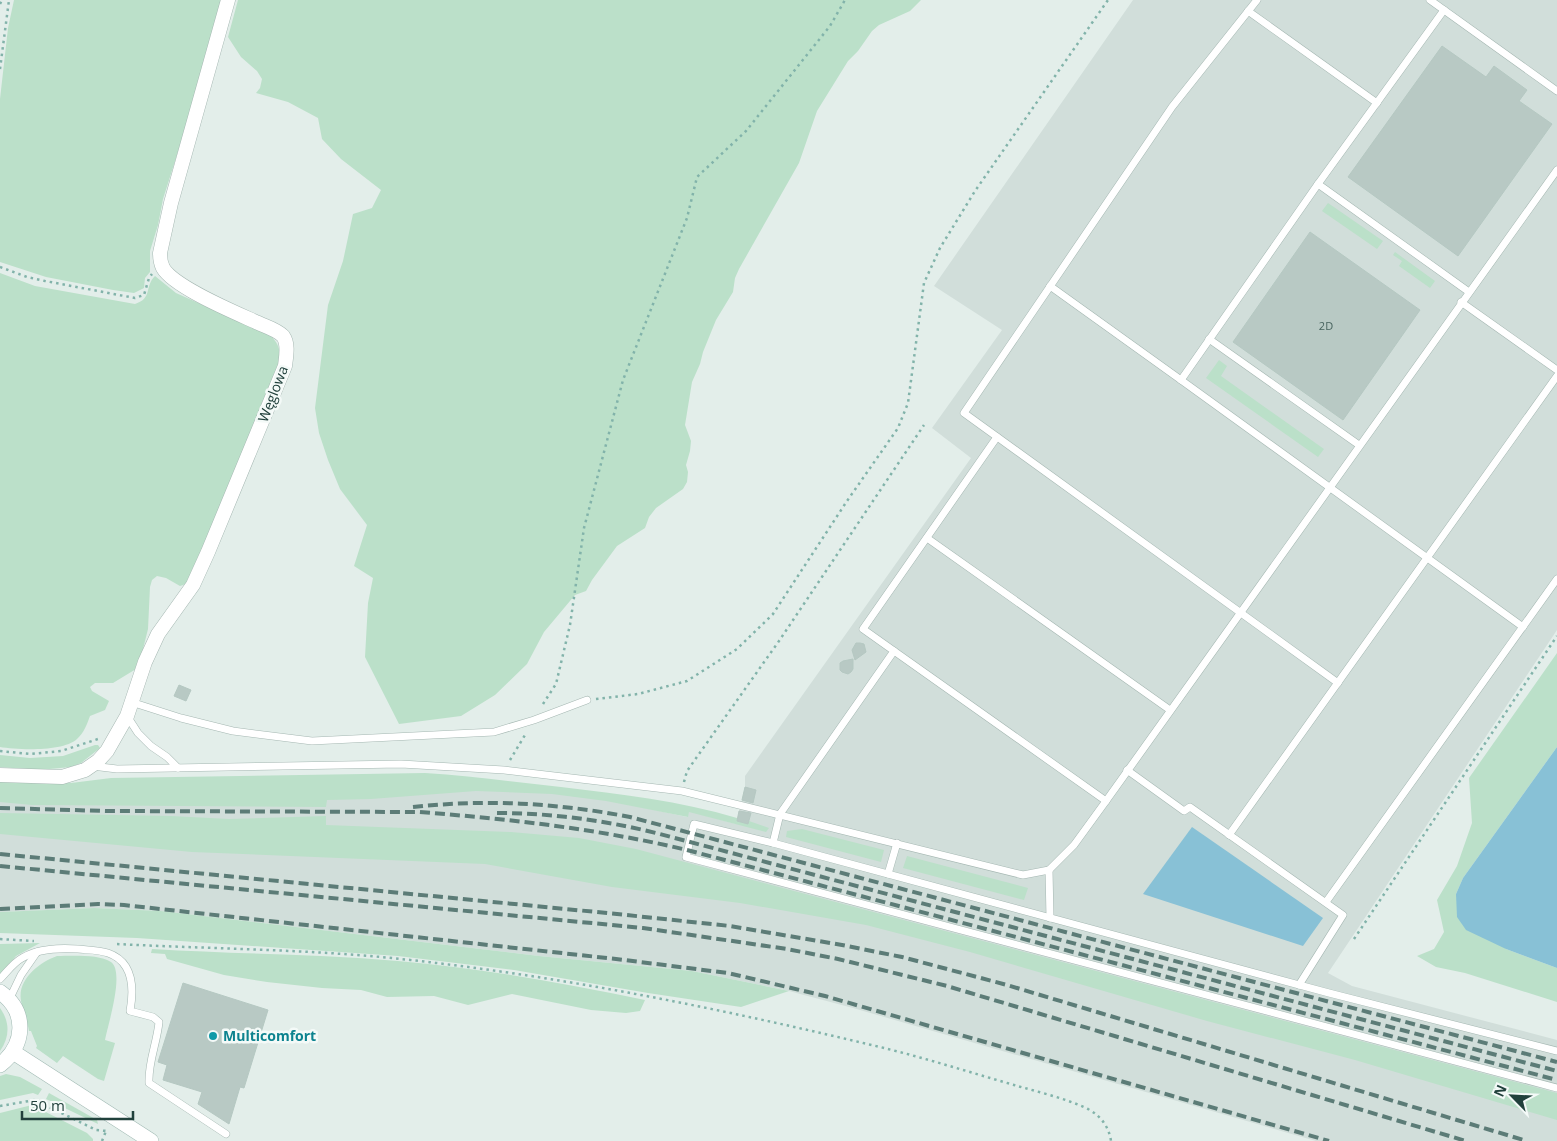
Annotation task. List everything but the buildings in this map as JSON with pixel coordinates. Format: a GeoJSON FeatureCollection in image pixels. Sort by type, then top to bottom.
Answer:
{"type":"FeatureCollection","features":[{"type":"Feature","properties":{"kind":"street"},"geometry":{"type":"LineString","coordinates":[[162,267],[160,253],[171,203],[228,0]]}},
{"type":"Feature","properties":{"kind":"street","name":"Węglowa"},"geometry":{"type":"LineString","coordinates":[[91,766],[107,751],[127,716],[144,662],[158,634],[193,585],[285,366],[286,344],[283,336],[189,289],[175,280],[162,267]]}},
{"type":"Feature","properties":{"kind":"street"},"geometry":{"type":"LineString","coordinates":[[0,775],[62,777],[85,770],[91,766]]}},
{"type":"Feature","properties":{"kind":"street"},"geometry":{"type":"LineString","coordinates":[[0,1065],[13,1052],[19,1038],[20,1028],[18,1017],[5,996]]}},
{"type":"Feature","properties":{"kind":"street"},"geometry":{"type":"LineString","coordinates":[[13,1052],[151,1141]]}},
{"type":"Feature","properties":{"kind":"lane"},"geometry":{"type":"LineString","coordinates":[[1257,0],[1172,107],[964,413],[1338,682]]}},
{"type":"Feature","properties":{"kind":"lane"},"geometry":{"type":"LineString","coordinates":[[1430,0],[1557,91]]}},
{"type":"Feature","properties":{"kind":"lane"},"geometry":{"type":"LineString","coordinates":[[1181,380],[1318,184],[1444,10]]}},
{"type":"Feature","properties":{"kind":"lane"},"geometry":{"type":"LineString","coordinates":[[1248,11],[1377,103]]}},
{"type":"Feature","properties":{"kind":"lane"},"geometry":{"type":"LineString","coordinates":[[91,766],[117,769],[401,764],[504,770],[682,791],[1023,875],[1048,870],[1074,845],[1106,801],[1557,170]]}},
{"type":"Feature","properties":{"kind":"lane"},"geometry":{"type":"LineString","coordinates":[[1318,184],[1469,292]]}},
{"type":"Feature","properties":{"kind":"lane"},"geometry":{"type":"LineString","coordinates":[[1050,286],[1330,486],[1523,627]]}},
{"type":"Feature","properties":{"kind":"lane"},"geometry":{"type":"LineString","coordinates":[[1461,302],[1557,370]]}},
{"type":"Feature","properties":{"kind":"lane"},"geometry":{"type":"LineString","coordinates":[[1209,339],[1359,445]]}},
{"type":"Feature","properties":{"kind":"lane"},"geometry":{"type":"LineString","coordinates":[[1229,835],[1557,376]]}},
{"type":"Feature","properties":{"kind":"lane"},"geometry":{"type":"LineString","coordinates":[[997,436],[863,629],[1106,801]]}},
{"type":"Feature","properties":{"kind":"lane"},"geometry":{"type":"LineString","coordinates":[[927,538],[1170,710]]}},
{"type":"Feature","properties":{"kind":"lane"},"geometry":{"type":"LineString","coordinates":[[1326,902],[1557,579]]}},
{"type":"Feature","properties":{"kind":"lane"},"geometry":{"type":"LineString","coordinates":[[773,843],[780,814],[894,651]]}},
{"type":"Feature","properties":{"kind":"lane"},"geometry":{"type":"LineString","coordinates":[[131,702],[181,718],[232,731],[312,741],[494,732],[534,720],[587,700]]}},
{"type":"Feature","properties":{"kind":"lane"},"geometry":{"type":"LineString","coordinates":[[127,716],[138,733],[178,768]]}},
{"type":"Feature","properties":{"kind":"lane"},"geometry":{"type":"LineString","coordinates":[[1127,770],[1184,811],[1190,807],[1344,915],[1300,985]]}},
{"type":"Feature","properties":{"kind":"lane"},"geometry":{"type":"LineString","coordinates":[[1557,1051],[1300,985],[773,843],[694,824],[686,857],[1557,1088]]}},
{"type":"Feature","properties":{"kind":"lane"},"geometry":{"type":"LineString","coordinates":[[888,874],[897,843]]}},
{"type":"Feature","properties":{"kind":"lane"},"geometry":{"type":"LineString","coordinates":[[1048,870],[1050,918]]}},
{"type":"Feature","properties":{"kind":"lane"},"geometry":{"type":"LineString","coordinates":[[0,979],[22,958],[37,952],[59,948],[110,953],[120,960],[127,968],[131,977],[133,996],[130,1011],[153,1017],[159,1022],[148,1070],[149,1083],[226,1134]]}},
{"type":"Feature","properties":{"kind":"lane"},"geometry":{"type":"LineString","coordinates":[[5,996],[37,952]]}},
{"type":"Feature","properties":{"kind":"path"},"geometry":{"type":"LineString","coordinates":[[0,4],[2,0]]}},
{"type":"Feature","properties":{"kind":"path"},"geometry":{"type":"LineString","coordinates":[[0,68],[9,0]]}},
{"type":"Feature","properties":{"kind":"path"},"geometry":{"type":"LineString","coordinates":[[504,770],[556,684],[570,625],[584,528],[622,380],[687,218],[697,177],[746,131],[830,26],[845,0]]}},
{"type":"Feature","properties":{"kind":"path"},"geometry":{"type":"LineString","coordinates":[[587,700],[638,694],[687,681],[737,649],[773,614],[898,428],[908,403],[924,283],[940,248],[975,191],[1108,0]]}},
{"type":"Feature","properties":{"kind":"path"},"geometry":{"type":"LineString","coordinates":[[0,267],[44,281],[135,298],[144,296],[149,278],[162,267]]}},
{"type":"Feature","properties":{"kind":"path"},"geometry":{"type":"LineString","coordinates":[[682,791],[688,770],[779,641],[924,425]]}},
{"type":"Feature","properties":{"kind":"path"},"geometry":{"type":"LineString","coordinates":[[1354,938],[1557,636]]}},
{"type":"Feature","properties":{"kind":"path"},"geometry":{"type":"LineString","coordinates":[[0,752],[30,754],[61,751],[116,735]]}},
{"type":"Feature","properties":{"kind":"path"},"geometry":{"type":"LineString","coordinates":[[0,939],[38,941]]}},
{"type":"Feature","properties":{"kind":"path"},"geometry":{"type":"LineString","coordinates":[[113,944],[398,958],[515,972],[740,1015],[925,1058],[1047,1095],[1090,1110],[1110,1129],[1111,1141]]}},
{"type":"Feature","properties":{"kind":"path"},"geometry":{"type":"LineString","coordinates":[[0,1106],[36,1100],[96,1130]]}},
{"type":"Feature","properties":{"kind":"shaded area"},"geometry":{"type":"Polygon","coordinates":[[[1133,0],[1557,0],[1557,630],[1328,973],[1352,986],[1557,1040],[1557,1141],[1316,1141],[853,1008],[789,991],[692,971],[539,956],[161,911],[94,908],[0,912],[0,795],[388,776],[576,793],[687,817],[689,811],[736,824],[745,787],[745,776],[971,458],[932,428],[1002,330],[934,286],[1133,0]]]}},
{"type":"Feature","properties":{"kind":"green space"},"geometry":{"type":"Polygon","coordinates":[[[14,0],[223,0],[163,199],[150,251],[150,272],[145,278],[144,288],[134,293],[46,277],[0,262],[0,99],[8,28],[14,0]]]}},
{"type":"Feature","properties":{"kind":"green space"},"geometry":{"type":"Polygon","coordinates":[[[238,0],[921,0],[910,11],[879,25],[848,61],[817,111],[799,163],[739,269],[735,278],[733,292],[716,320],[692,382],[685,425],[691,441],[686,465],[688,472],[687,482],[683,489],[656,508],[649,517],[645,528],[617,546],[586,591],[575,595],[544,632],[527,664],[495,695],[461,716],[399,724],[365,657],[368,603],[373,578],[354,566],[367,525],[340,489],[319,433],[315,408],[328,305],[343,261],[353,214],[372,208],[381,190],[341,159],[322,139],[318,118],[288,102],[256,93],[260,88],[262,79],[257,71],[241,57],[228,37],[238,0]]]}},
{"type":"Feature","properties":{"kind":"green space"},"geometry":{"type":"Polygon","coordinates":[[[1328,203],[1383,241],[1377,249],[1322,211],[1328,203]]]}},
{"type":"Feature","properties":{"kind":"green space"},"geometry":{"type":"Polygon","coordinates":[[[1395,252],[1435,281],[1430,288],[1399,266],[1402,261],[1393,255],[1395,252]]]}},
{"type":"Feature","properties":{"kind":"green space"},"geometry":{"type":"Polygon","coordinates":[[[0,273],[35,286],[135,304],[144,299],[155,276],[176,293],[270,335],[277,344],[280,354],[279,363],[210,531],[186,584],[180,586],[166,578],[157,576],[152,580],[148,629],[136,669],[113,683],[95,683],[90,687],[92,691],[109,701],[105,710],[90,716],[77,739],[62,746],[51,748],[18,749],[0,747],[0,273]]]}},
{"type":"Feature","properties":{"kind":"green space"},"geometry":{"type":"Polygon","coordinates":[[[1219,360],[1227,366],[1221,376],[1324,449],[1318,457],[1206,378],[1219,360]]]}},
{"type":"Feature","properties":{"kind":"green space"},"geometry":{"type":"Polygon","coordinates":[[[1557,653],[1557,747],[1463,878],[1456,894],[1506,949],[1557,968],[1557,1002],[1465,973],[1436,967],[1417,956],[1434,949],[1444,932],[1437,900],[1457,866],[1472,823],[1469,778],[1557,653]]]}},
{"type":"Feature","properties":{"kind":"green space"},"geometry":{"type":"Polygon","coordinates":[[[98,745],[100,748],[81,763],[71,767],[39,770],[0,767],[0,755],[30,758],[63,756],[98,745]]]}},
{"type":"Feature","properties":{"kind":"green space"},"geometry":{"type":"Polygon","coordinates":[[[425,773],[606,792],[650,799],[716,812],[737,818],[737,821],[748,824],[749,821],[769,828],[766,832],[689,812],[688,817],[606,801],[552,794],[476,791],[371,799],[327,800],[326,807],[32,805],[0,802],[0,782],[71,783],[111,778],[425,773]]]}},
{"type":"Feature","properties":{"kind":"green space"},"geometry":{"type":"Polygon","coordinates":[[[0,813],[229,819],[326,816],[326,825],[511,832],[579,838],[636,849],[1557,1093],[1557,1120],[1355,1060],[1207,1021],[970,952],[866,925],[740,903],[612,887],[485,864],[192,852],[0,834],[0,813]]]}},
{"type":"Feature","properties":{"kind":"green space"},"geometry":{"type":"Polygon","coordinates":[[[802,829],[884,850],[881,862],[786,837],[787,831],[802,829]]]}},
{"type":"Feature","properties":{"kind":"green space"},"geometry":{"type":"Polygon","coordinates":[[[907,856],[1028,888],[1024,900],[903,868],[907,856]]]}},
{"type":"Feature","properties":{"kind":"green space"},"geometry":{"type":"Polygon","coordinates":[[[94,908],[161,911],[539,956],[692,971],[789,991],[741,1007],[514,970],[398,956],[137,938],[0,933],[0,912],[94,908]]]}},
{"type":"Feature","properties":{"kind":"green space"},"geometry":{"type":"Polygon","coordinates":[[[40,943],[16,956],[0,975],[0,944],[40,943]]]}},
{"type":"Feature","properties":{"kind":"green space"},"geometry":{"type":"Polygon","coordinates":[[[152,949],[336,957],[429,964],[522,977],[645,1000],[640,1011],[626,1013],[591,1010],[512,994],[468,1005],[434,996],[387,997],[361,990],[267,982],[224,975],[167,959],[165,954],[151,953],[152,949]]]}},
{"type":"Feature","properties":{"kind":"green space"},"geometry":{"type":"Polygon","coordinates":[[[57,956],[85,956],[106,959],[115,968],[116,987],[105,1040],[115,1043],[104,1081],[63,1056],[57,1063],[36,1048],[37,1046],[31,1031],[29,1031],[21,1001],[23,986],[26,979],[37,967],[57,956]]]}},
{"type":"Feature","properties":{"kind":"green space"},"geometry":{"type":"Polygon","coordinates":[[[0,1008],[6,1019],[8,1030],[6,1040],[0,1051],[0,1008]]]}},
{"type":"Feature","properties":{"kind":"green space"},"geometry":{"type":"Polygon","coordinates":[[[6,1074],[20,1077],[42,1089],[38,1095],[33,1093],[0,1100],[0,1076],[6,1074]]]}},
{"type":"Feature","properties":{"kind":"green space"},"geometry":{"type":"Polygon","coordinates":[[[49,1093],[97,1120],[98,1124],[46,1099],[49,1093]]]}},
{"type":"Feature","properties":{"kind":"green space"},"geometry":{"type":"Polygon","coordinates":[[[32,1105],[87,1133],[93,1141],[0,1141],[0,1113],[32,1105]]]}},
{"type":"Feature","properties":{"kind":"water"},"geometry":{"type":"Polygon","coordinates":[[[1557,747],[1557,968],[1506,949],[1466,930],[1457,917],[1456,894],[1463,878],[1557,747]]]}},
{"type":"Feature","properties":{"kind":"water"},"geometry":{"type":"Polygon","coordinates":[[[1192,827],[1323,918],[1303,946],[1143,894],[1192,827]]]}},
{"type":"Feature","properties":{"kind":"railway"},"geometry":{"type":"LineString","coordinates":[[413,807],[468,803],[522,804],[576,808],[630,817],[1557,1062]]}},
{"type":"Feature","properties":{"kind":"railway"},"geometry":{"type":"LineString","coordinates":[[0,808],[106,811],[419,812],[521,822],[621,836],[687,850],[1557,1080]]}},
{"type":"Feature","properties":{"kind":"railway"},"geometry":{"type":"LineString","coordinates":[[497,813],[577,818],[656,833],[1557,1071]]}},
{"type":"Feature","properties":{"kind":"railway"},"geometry":{"type":"LineString","coordinates":[[0,854],[730,926],[842,945],[902,957],[1007,985],[1527,1141]]}},
{"type":"Feature","properties":{"kind":"railway"},"geometry":{"type":"LineString","coordinates":[[0,866],[643,928],[787,949],[838,959],[947,986],[1466,1141]]}},
{"type":"Feature","properties":{"kind":"railway"},"geometry":{"type":"LineString","coordinates":[[0,909],[98,904],[124,905],[728,973],[825,996],[1329,1141]]}},
{"type":"Feature","properties":{"kind":"place","name":"Multicomfort"},"geometry":{"type":"Point","coordinates":[213,1036]}}]}
